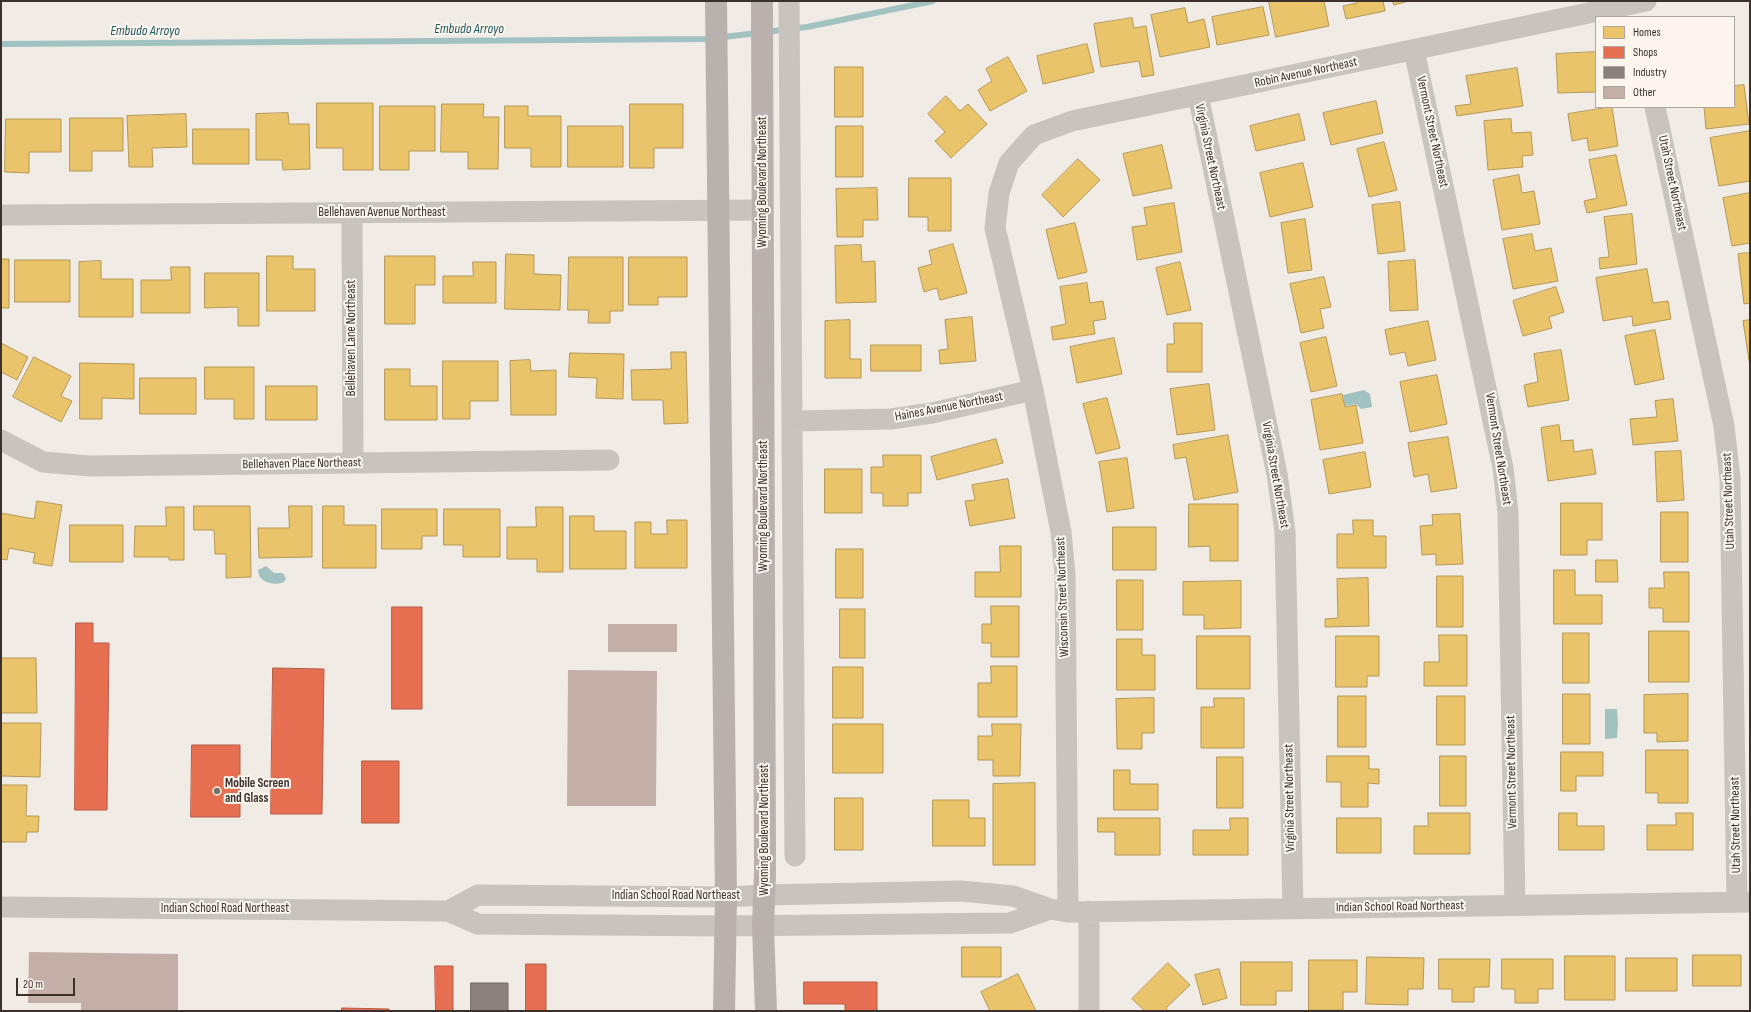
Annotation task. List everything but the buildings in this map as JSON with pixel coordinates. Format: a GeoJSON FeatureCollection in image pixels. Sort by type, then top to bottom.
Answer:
{"type":"FeatureCollection","features":[{"type":"Feature","properties":{"kind":"main road","name":"Wyoming Boulevard Northeast"},"geometry":{"type":"LineString","coordinates":[[762,3],[765,895],[763,926],[766,1011]]}},
{"type":"Feature","properties":{"kind":"main road"},"geometry":{"type":"LineString","coordinates":[[717,6],[716,80],[726,897],[724,926],[724,1011]]}},
{"type":"Feature","properties":{"kind":"street"},"geometry":{"type":"LineString","coordinates":[[789,1],[795,856]]}},
{"type":"Feature","properties":{"kind":"street","name":"Robin Avenue Northeast"},"geometry":{"type":"LineString","coordinates":[[999,193],[1009,163],[1034,135],[1072,121],[1414,50],[1638,7]]}},
{"type":"Feature","properties":{"kind":"street","name":"Vermont Street Northeast"},"geometry":{"type":"LineString","coordinates":[[1414,50],[1503,468],[1508,512],[1515,905]]}},
{"type":"Feature","properties":{"kind":"street","name":"Virginia Street Northeast"},"geometry":{"type":"LineString","coordinates":[[1198,96],[1277,474],[1285,532],[1293,909]]}},
{"type":"Feature","properties":{"kind":"street","name":"Utah Street Northeast"},"geometry":{"type":"LineString","coordinates":[[1655,108],[1724,426],[1730,478],[1744,902]]}},
{"type":"Feature","properties":{"kind":"street","name":"Wisconsin Street Northeast"},"geometry":{"type":"LineString","coordinates":[[999,193],[995,228],[1033,390],[1061,532],[1065,574],[1059,911]]}},
{"type":"Feature","properties":{"kind":"street","name":"Bellehaven Avenue Northeast"},"geometry":{"type":"LineString","coordinates":[[1,215],[762,210]]}},
{"type":"Feature","properties":{"kind":"street","name":"Bellehaven Lane Northeast"},"geometry":{"type":"LineString","coordinates":[[352,213],[353,463]]}},
{"type":"Feature","properties":{"kind":"street","name":"Haines Avenue Northeast"},"geometry":{"type":"LineString","coordinates":[[793,421],[891,419],[932,413],[1033,390]]}},
{"type":"Feature","properties":{"kind":"street","name":"Bellehaven Place Northeast"},"geometry":{"type":"LineString","coordinates":[[1,440],[43,462],[90,466],[609,460]]}},
{"type":"Feature","properties":{"kind":"street","name":"Indian School Road Northeast"},"geometry":{"type":"LineString","coordinates":[[448,911],[478,895],[726,897],[961,891],[1013,896],[1059,911]]}},
{"type":"Feature","properties":{"kind":"street","name":"Indian School Road Northeast"},"geometry":{"type":"LineString","coordinates":[[1,907],[448,911],[478,924],[763,926],[1010,923],[1059,911],[1744,902]]}},
{"type":"Feature","properties":{"kind":"street"},"geometry":{"type":"LineString","coordinates":[[1089,911],[1089,1011]]}},
{"type":"Feature","properties":{"kind":"water"},"geometry":{"type":"Polygon","coordinates":[[[1364,390],[1370,394],[1372,407],[1361,409],[1356,404],[1345,406],[1343,395],[1364,390]]]}},
{"type":"Feature","properties":{"kind":"water"},"geometry":{"type":"Polygon","coordinates":[[[266,566],[274,573],[283,573],[286,579],[284,582],[276,584],[264,581],[258,570],[266,566]]]}},
{"type":"Feature","properties":{"kind":"water"},"geometry":{"type":"Polygon","coordinates":[[[1605,709],[1617,709],[1617,738],[1605,739],[1605,709]]]}},
{"type":"Feature","properties":{"kind":"waterway","name":"Embudo Arroyo"},"geometry":{"type":"LineString","coordinates":[[1,44],[707,39],[807,27],[933,1]]}},
{"type":"Feature","properties":{"kind":"place","name":"Mobile Screen and Glass"},"geometry":{"type":"Point","coordinates":[217,791]}}]}
